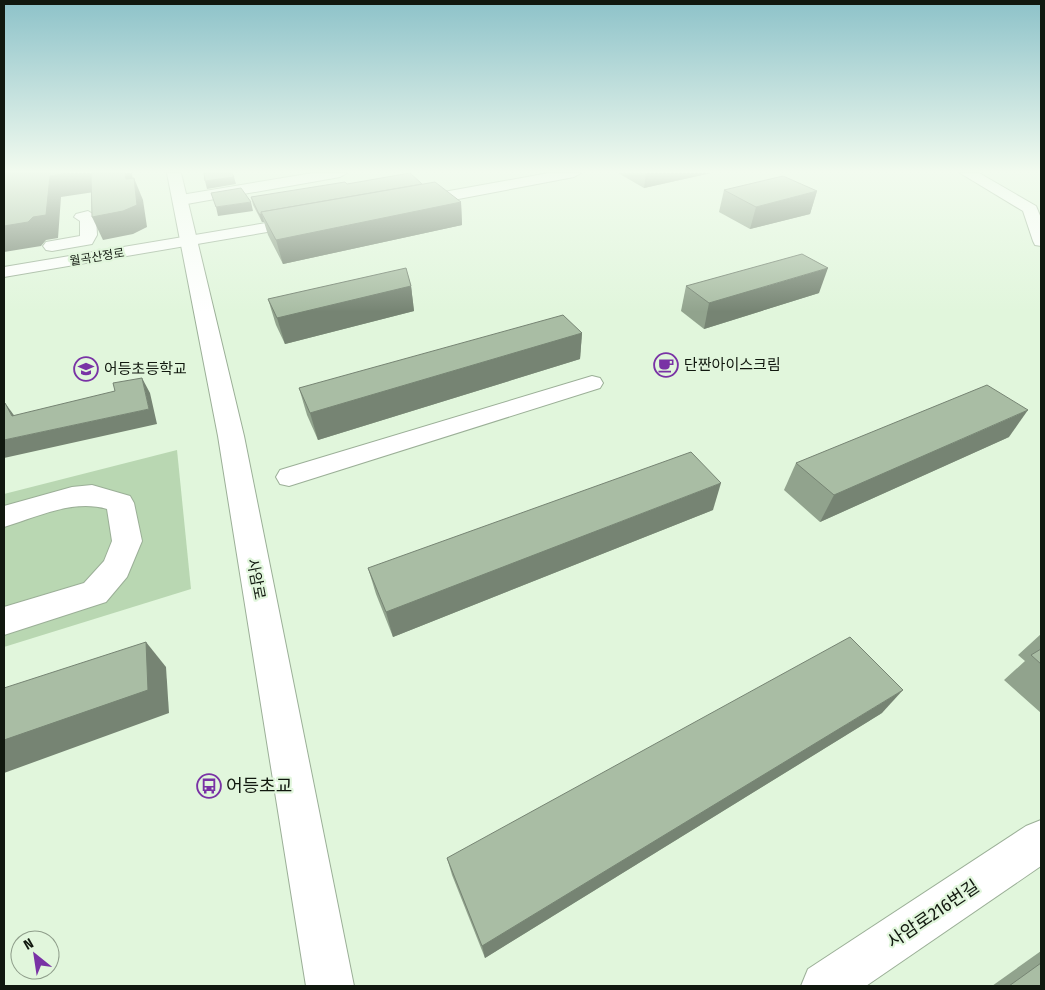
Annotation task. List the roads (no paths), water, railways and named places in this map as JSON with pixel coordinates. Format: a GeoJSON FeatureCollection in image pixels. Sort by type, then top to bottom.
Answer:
{"type":"FeatureCollection","features":[{"type":"Feature","properties":{"kind":"street"},"geometry":{"type":"LineString","coordinates":[[31,249],[86,240],[90,235],[88,219]]}},
{"type":"Feature","properties":{"kind":"street","name":"사암로"},"geometry":{"type":"LineString","coordinates":[[185,219],[232,436],[248,538],[330,986]]}},
{"type":"Feature","properties":{"kind":"street"},"geometry":{"type":"LineString","coordinates":[[1033,219],[1041,241]]}},
{"type":"Feature","properties":{"kind":"street","name":"월곡산정로"},"geometry":{"type":"LineString","coordinates":[[4,272],[317,220]]}},
{"type":"Feature","properties":{"kind":"street"},"geometry":{"type":"LineString","coordinates":[[289,477],[592,383]]}},
{"type":"Feature","properties":{"kind":"street"},"geometry":{"type":"LineString","coordinates":[[4,516],[72,498],[92,495],[120,503],[127,541],[116,568],[95,593],[4,621]]}},
{"type":"Feature","properties":{"kind":"street","name":"사암로216번길"},"geometry":{"type":"LineString","coordinates":[[825,986],[1041,841]]}},
{"type":"Feature","properties":{"kind":"place","name":"단짠아이스크림"},"geometry":{"type":"Point","coordinates":[666,365]}},
{"type":"Feature","properties":{"kind":"place","name":"어등초등학교"},"geometry":{"type":"Point","coordinates":[86,369]}},
{"type":"Feature","properties":{"kind":"place","name":"어등초교"},"geometry":{"type":"Point","coordinates":[209,786]}}]}
